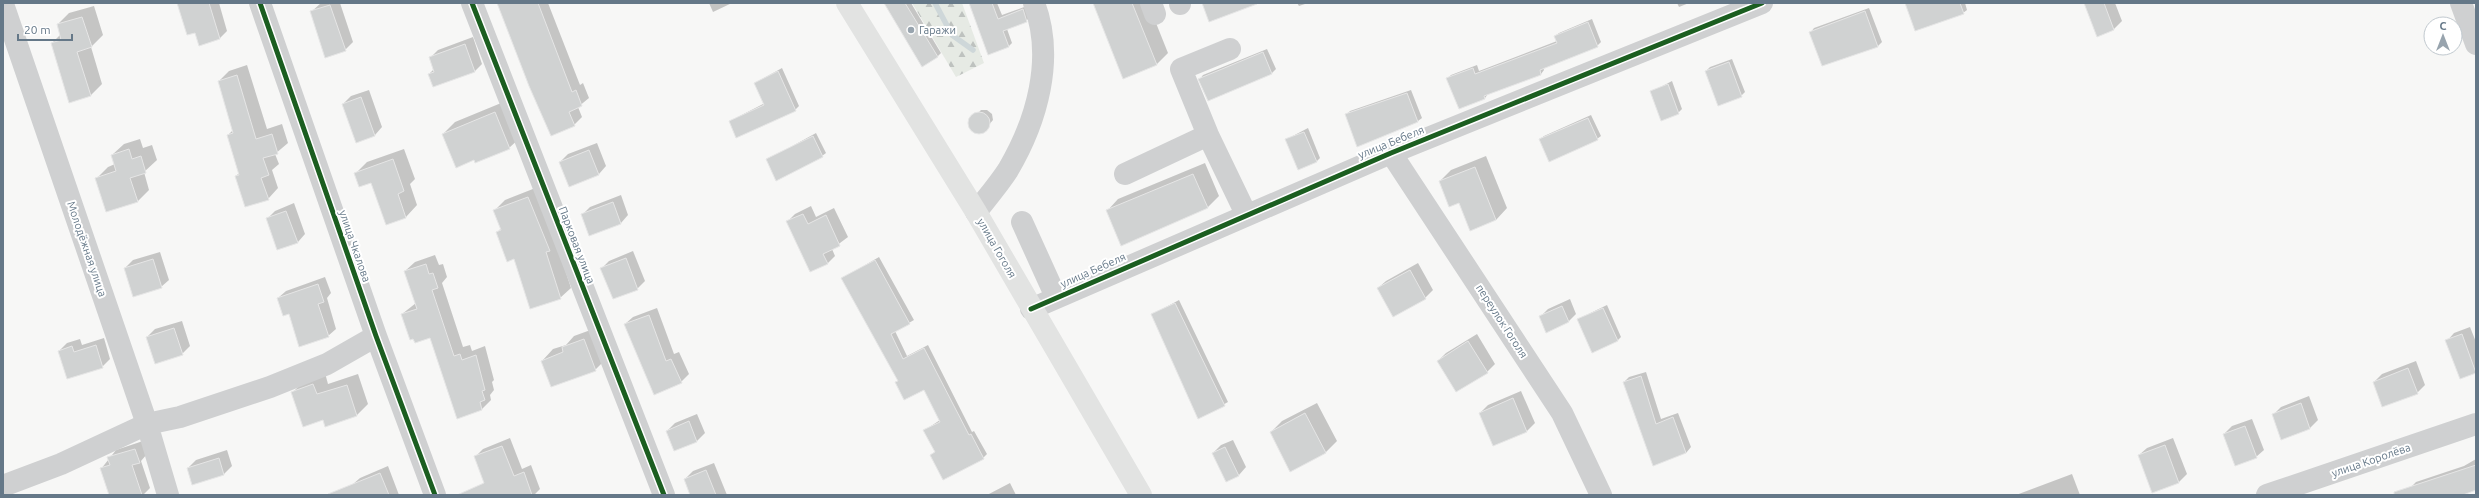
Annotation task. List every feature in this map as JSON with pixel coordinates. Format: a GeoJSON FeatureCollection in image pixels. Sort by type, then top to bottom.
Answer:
{"type":"FeatureCollection","features":[{"type":"Feature","properties":{"kind":"main road","name":"улица Гоголя"},"geometry":{"type":"LineString","coordinates":[[847,3],[976,212],[1141,495]]}},
{"type":"Feature","properties":{"kind":"street","name":"улица Чкалова"},"geometry":{"type":"LineString","coordinates":[[260,3],[376,336],[435,495]]}},
{"type":"Feature","properties":{"kind":"street","name":"Парковая улица"},"geometry":{"type":"LineString","coordinates":[[472,3],[664,495]]}},
{"type":"Feature","properties":{"kind":"street"},"geometry":{"type":"LineString","coordinates":[[976,212],[1008,170],[1037,106],[1044,60],[1039,17],[1034,3]]}},
{"type":"Feature","properties":{"kind":"street","name":"улица Бебеля"},"geometry":{"type":"LineString","coordinates":[[1031,308],[1246,214],[1391,153],[1762,3]]}},
{"type":"Feature","properties":{"kind":"street"},"geometry":{"type":"LineString","coordinates":[[2461,3],[2476,44]]}},
{"type":"Feature","properties":{"kind":"street","name":"Молодёжная улица"},"geometry":{"type":"LineString","coordinates":[[3,4],[147,424],[168,495]]}},
{"type":"Feature","properties":{"kind":"street"},"geometry":{"type":"LineString","coordinates":[[1230,49],[1182,69],[1208,136],[1246,214]]}},
{"type":"Feature","properties":{"kind":"street"},"geometry":{"type":"LineString","coordinates":[[1125,174],[1208,136]]}},
{"type":"Feature","properties":{"kind":"street","name":"переулок Гоголя"},"geometry":{"type":"LineString","coordinates":[[1391,153],[1562,413],[1601,495]]}},
{"type":"Feature","properties":{"kind":"street"},"geometry":{"type":"LineString","coordinates":[[1022,222],[1056,297]]}},
{"type":"Feature","properties":{"kind":"street"},"geometry":{"type":"LineString","coordinates":[[3,486],[61,464],[147,424],[180,416],[270,387],[327,364],[376,336]]}},
{"type":"Feature","properties":{"kind":"street","name":"улица Королёва"},"geometry":{"type":"LineString","coordinates":[[2267,495],[2476,424]]}},
{"type":"Feature","properties":{"kind":"green space"},"geometry":{"type":"Polygon","coordinates":[[[912,3],[962,3],[984,63],[956,77],[912,3]]]}},
{"type":"Feature","properties":{"kind":"building"},"geometry":{"type":"Polygon","coordinates":[[[177,3],[209,3],[220,39],[199,46],[195,33],[187,35],[177,3]]]}},
{"type":"Feature","properties":{"kind":"building"},"geometry":{"type":"Polygon","coordinates":[[[497,3],[538,3],[572,92],[576,90],[582,106],[569,112],[575,126],[551,136],[529,86],[497,3]]]}},
{"type":"Feature","properties":{"kind":"building","name":"Гаражи"},"geometry":{"type":"Polygon","coordinates":[[[884,3],[905,3],[938,57],[922,67],[884,3]]]}},
{"type":"Feature","properties":{"kind":"building","name":"Гаражи"},"geometry":{"type":"Polygon","coordinates":[[[969,3],[992,3],[998,19],[1023,9],[1027,22],[1003,31],[1009,47],[988,55],[969,3]]]}},
{"type":"Feature","properties":{"kind":"building"},"geometry":{"type":"Polygon","coordinates":[[[1093,3],[1132,3],[1157,65],[1123,79],[1093,3]]]}},
{"type":"Feature","properties":{"kind":"building"},"geometry":{"type":"Polygon","coordinates":[[[1202,3],[1256,3],[1257,4],[1209,22],[1202,3]]]}},
{"type":"Feature","properties":{"kind":"building"},"geometry":{"type":"Polygon","coordinates":[[[1905,3],[1960,3],[1964,14],[1915,31],[1905,3]]]}},
{"type":"Feature","properties":{"kind":"building"},"geometry":{"type":"Polygon","coordinates":[[[2084,3],[2104,3],[2114,30],[2097,37],[2084,3]]]}},
{"type":"Feature","properties":{"kind":"building"},"geometry":{"type":"Polygon","coordinates":[[[330,5],[346,51],[325,58],[310,11],[330,5]]]}},
{"type":"Feature","properties":{"kind":"building"},"geometry":{"type":"Polygon","coordinates":[[[1865,11],[1878,47],[1822,66],[1809,32],[1865,11]]]}},
{"type":"Feature","properties":{"kind":"building"},"geometry":{"type":"Polygon","coordinates":[[[82,17],[92,47],[77,52],[91,96],[69,103],[51,43],[61,40],[57,24],[82,17]]]}},
{"type":"Feature","properties":{"kind":"building"},"geometry":{"type":"Polygon","coordinates":[[[1588,22],[1598,47],[1540,70],[1541,75],[1484,96],[1485,99],[1459,109],[1446,78],[1473,68],[1475,74],[1557,43],[1554,36],[1588,22]]]}},
{"type":"Feature","properties":{"kind":"building"},"geometry":{"type":"Polygon","coordinates":[[[465,44],[475,72],[433,87],[428,74],[434,72],[429,57],[465,44]]]}},
{"type":"Feature","properties":{"kind":"building"},"geometry":{"type":"Polygon","coordinates":[[[1263,52],[1272,74],[1208,101],[1198,79],[1263,52]]]}},
{"type":"Feature","properties":{"kind":"building"},"geometry":{"type":"Polygon","coordinates":[[[1729,62],[1742,97],[1718,106],[1705,71],[1729,62]]]}},
{"type":"Feature","properties":{"kind":"building"},"geometry":{"type":"Polygon","coordinates":[[[778,71],[796,111],[736,138],[729,121],[764,105],[754,83],[778,71]]]}},
{"type":"Feature","properties":{"kind":"building"},"geometry":{"type":"Polygon","coordinates":[[[237,75],[256,139],[272,134],[278,154],[263,158],[269,175],[261,178],[269,200],[245,207],[235,176],[239,175],[227,135],[233,133],[218,81],[237,75]]]}},
{"type":"Feature","properties":{"kind":"building"},"geometry":{"type":"Polygon","coordinates":[[[1668,84],[1679,114],[1661,121],[1650,91],[1668,84]]]}},
{"type":"Feature","properties":{"kind":"building"},"geometry":{"type":"Polygon","coordinates":[[[1407,93],[1418,122],[1357,147],[1345,114],[1407,93]]]}},
{"type":"Feature","properties":{"kind":"building"},"geometry":{"type":"Polygon","coordinates":[[[361,97],[375,136],[356,143],[342,104],[361,97]]]}},
{"type":"Feature","properties":{"kind":"building"},"geometry":{"type":"Polygon","coordinates":[[[495,112],[510,149],[475,163],[474,160],[456,168],[442,134],[495,112]]]}},
{"type":"Feature","properties":{"kind":"building"},"geometry":{"type":"Polygon","coordinates":[[[979,112],[983,113],[989,119],[989,127],[983,133],[979,134],[975,133],[969,127],[968,123],[969,119],[975,113],[979,112]]]}},
{"type":"Feature","properties":{"kind":"building"},"geometry":{"type":"Polygon","coordinates":[[[1588,118],[1598,140],[1549,162],[1539,139],[1588,118]]]}},
{"type":"Feature","properties":{"kind":"building"},"geometry":{"type":"Polygon","coordinates":[[[1304,132],[1317,162],[1298,170],[1285,139],[1304,132]]]}},
{"type":"Feature","properties":{"kind":"building"},"geometry":{"type":"Polygon","coordinates":[[[813,136],[823,157],[776,181],[766,159],[813,136]]]}},
{"type":"Feature","properties":{"kind":"building"},"geometry":{"type":"Polygon","coordinates":[[[129,149],[132,159],[141,156],[146,173],[130,178],[138,202],[106,212],[95,178],[116,171],[111,155],[129,149]]]}},
{"type":"Feature","properties":{"kind":"building"},"geometry":{"type":"Polygon","coordinates":[[[589,150],[599,175],[569,187],[559,162],[589,150]]]}},
{"type":"Feature","properties":{"kind":"building"},"geometry":{"type":"Polygon","coordinates":[[[393,159],[404,191],[398,194],[406,218],[386,225],[371,183],[359,187],[354,173],[393,159]]]}},
{"type":"Feature","properties":{"kind":"building"},"geometry":{"type":"Polygon","coordinates":[[[1475,167],[1496,220],[1470,231],[1459,203],[1449,207],[1439,181],[1475,167]]]}},
{"type":"Feature","properties":{"kind":"building"},"geometry":{"type":"Polygon","coordinates":[[[1193,174],[1208,208],[1121,246],[1106,210],[1193,174]]]}},
{"type":"Feature","properties":{"kind":"building"},"geometry":{"type":"Polygon","coordinates":[[[528,197],[550,251],[546,252],[561,299],[530,309],[514,259],[507,262],[496,232],[501,230],[493,210],[528,197]]]}},
{"type":"Feature","properties":{"kind":"building"},"geometry":{"type":"Polygon","coordinates":[[[613,202],[621,224],[589,236],[581,214],[613,202]]]}},
{"type":"Feature","properties":{"kind":"building"},"geometry":{"type":"Polygon","coordinates":[[[286,211],[298,243],[277,250],[266,218],[286,211]]]}},
{"type":"Feature","properties":{"kind":"building"},"geometry":{"type":"Polygon","coordinates":[[[803,214],[808,224],[826,215],[840,246],[823,254],[828,264],[810,272],[786,221],[803,214]]]}},
{"type":"Feature","properties":{"kind":"building"},"geometry":{"type":"Polygon","coordinates":[[[626,258],[638,290],[613,299],[600,268],[626,258]]]}},
{"type":"Feature","properties":{"kind":"building"},"geometry":{"type":"Polygon","coordinates":[[[153,259],[162,288],[133,297],[124,268],[153,259]]]}},
{"type":"Feature","properties":{"kind":"building"},"geometry":{"type":"Polygon","coordinates":[[[875,260],[910,324],[891,334],[903,359],[924,348],[969,435],[971,434],[984,459],[943,480],[930,455],[935,452],[923,430],[940,422],[924,390],[904,400],[895,382],[898,381],[841,278],[875,260]]]}},
{"type":"Feature","properties":{"kind":"building"},"geometry":{"type":"Polygon","coordinates":[[[426,264],[429,274],[433,273],[438,288],[432,290],[454,356],[460,354],[462,360],[476,355],[485,390],[482,391],[485,400],[480,402],[482,410],[457,419],[430,338],[415,343],[413,339],[410,340],[401,314],[417,309],[404,271],[426,264]]]}},
{"type":"Feature","properties":{"kind":"building"},"geometry":{"type":"Polygon","coordinates":[[[1410,270],[1426,299],[1393,317],[1377,288],[1410,270]]]}},
{"type":"Feature","properties":{"kind":"building"},"geometry":{"type":"Polygon","coordinates":[[[318,284],[324,302],[318,304],[329,337],[299,347],[289,314],[283,316],[277,298],[318,284]]]}},
{"type":"Feature","properties":{"kind":"building"},"geometry":{"type":"Polygon","coordinates":[[[1175,303],[1225,406],[1198,419],[1151,314],[1175,303]]]}},
{"type":"Feature","properties":{"kind":"building"},"geometry":{"type":"Polygon","coordinates":[[[1562,306],[1569,322],[1546,333],[1539,316],[1562,306]]]}},
{"type":"Feature","properties":{"kind":"building"},"geometry":{"type":"Polygon","coordinates":[[[1603,308],[1618,341],[1592,353],[1577,319],[1603,308]]]}},
{"type":"Feature","properties":{"kind":"building"},"geometry":{"type":"Polygon","coordinates":[[[649,315],[666,361],[671,359],[682,383],[654,395],[624,324],[649,315]]]}},
{"type":"Feature","properties":{"kind":"building"},"geometry":{"type":"Polygon","coordinates":[[[174,328],[183,355],[155,364],[146,337],[174,328]]]}},
{"type":"Feature","properties":{"kind":"building"},"geometry":{"type":"Polygon","coordinates":[[[2462,334],[2476,373],[2460,379],[2445,340],[2462,334]]]}},
{"type":"Feature","properties":{"kind":"building"},"geometry":{"type":"Polygon","coordinates":[[[584,339],[596,371],[551,387],[541,361],[563,352],[562,347],[584,339]]]}},
{"type":"Feature","properties":{"kind":"building"},"geometry":{"type":"Polygon","coordinates":[[[1468,341],[1488,373],[1456,392],[1437,361],[1468,341]]]}},
{"type":"Feature","properties":{"kind":"building"},"geometry":{"type":"Polygon","coordinates":[[[96,345],[103,368],[67,379],[58,351],[72,346],[74,352],[96,345]]]}},
{"type":"Feature","properties":{"kind":"building"},"geometry":{"type":"Polygon","coordinates":[[[2408,368],[2418,394],[2382,407],[2373,382],[2408,368]]]}},
{"type":"Feature","properties":{"kind":"building"},"geometry":{"type":"Polygon","coordinates":[[[1641,376],[1656,424],[1673,417],[1686,453],[1653,466],[1623,382],[1641,376]]]}},
{"type":"Feature","properties":{"kind":"building"},"geometry":{"type":"Polygon","coordinates":[[[313,384],[317,394],[347,385],[357,416],[325,427],[323,420],[303,427],[291,392],[313,384]]]}},
{"type":"Feature","properties":{"kind":"building"},"geometry":{"type":"Polygon","coordinates":[[[1513,398],[1527,432],[1493,446],[1479,413],[1513,398]]]}},
{"type":"Feature","properties":{"kind":"building"},"geometry":{"type":"Polygon","coordinates":[[[2301,403],[2310,429],[2281,440],[2272,414],[2301,403]]]}},
{"type":"Feature","properties":{"kind":"building"},"geometry":{"type":"Polygon","coordinates":[[[1305,413],[1326,453],[1290,472],[1270,432],[1305,413]]]}},
{"type":"Feature","properties":{"kind":"building"},"geometry":{"type":"Polygon","coordinates":[[[689,421],[697,442],[674,451],[666,431],[689,421]]]}},
{"type":"Feature","properties":{"kind":"building"},"geometry":{"type":"Polygon","coordinates":[[[2245,426],[2257,458],[2235,466],[2223,434],[2245,426]]]}},
{"type":"Feature","properties":{"kind":"building"},"geometry":{"type":"Polygon","coordinates":[[[2165,445],[2179,483],[2152,493],[2138,455],[2165,445]]]}},
{"type":"Feature","properties":{"kind":"building"},"geometry":{"type":"Polygon","coordinates":[[[502,446],[514,476],[524,472],[532,495],[457,495],[484,483],[474,456],[502,446]]]}},
{"type":"Feature","properties":{"kind":"building"},"geometry":{"type":"Polygon","coordinates":[[[1225,447],[1239,476],[1226,482],[1212,453],[1225,447]]]}},
{"type":"Feature","properties":{"kind":"building"},"geometry":{"type":"Polygon","coordinates":[[[135,449],[140,463],[132,465],[142,495],[109,495],[100,468],[110,465],[107,457],[135,449]]]}},
{"type":"Feature","properties":{"kind":"building"},"geometry":{"type":"Polygon","coordinates":[[[219,458],[224,475],[192,485],[187,468],[219,458]]]}},
{"type":"Feature","properties":{"kind":"building"},"geometry":{"type":"Polygon","coordinates":[[[2476,465],[2476,490],[2463,495],[2394,495],[2394,492],[2476,465]]]}},
{"type":"Feature","properties":{"kind":"building"},"geometry":{"type":"Polygon","coordinates":[[[706,470],[716,495],[690,495],[684,479],[706,470]]]}},
{"type":"Feature","properties":{"kind":"building"},"geometry":{"type":"Polygon","coordinates":[[[380,473],[389,495],[328,495],[328,494],[380,473]]]}},
{"type":"Feature","properties":{"kind":"waterway"},"geometry":{"type":"LineString","coordinates":[[935,3],[952,35],[973,50]]}},
{"type":"Feature","properties":{"kind":"cycle path"},"geometry":{"type":"LineString","coordinates":[[260,3],[376,336],[435,495]]}},
{"type":"Feature","properties":{"kind":"cycle path"},"geometry":{"type":"LineString","coordinates":[[472,3],[664,495]]}},
{"type":"Feature","properties":{"kind":"cycle path"},"geometry":{"type":"LineString","coordinates":[[1031,309],[1391,153],[1762,3]]}},
{"type":"Feature","properties":{"kind":"place","name":"Гаражи"},"geometry":{"type":"Point","coordinates":[911,30]}}]}
